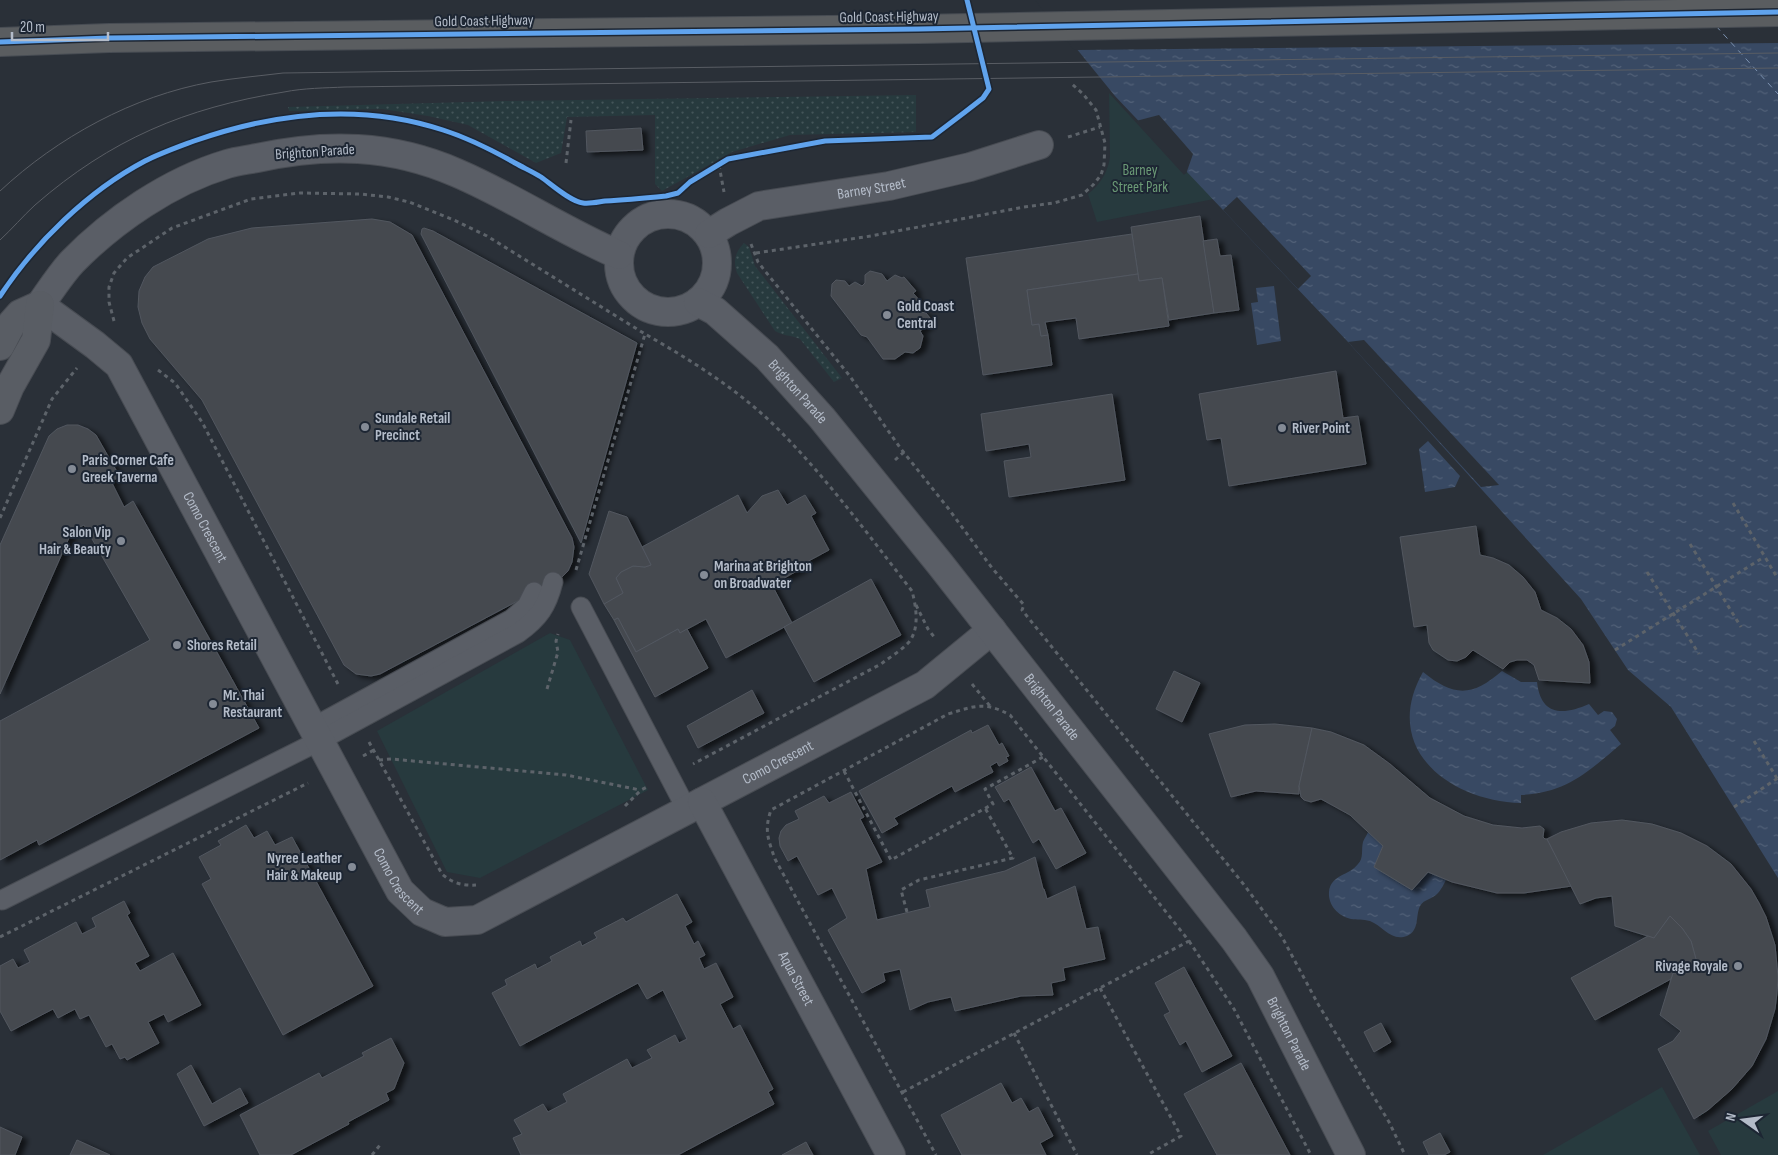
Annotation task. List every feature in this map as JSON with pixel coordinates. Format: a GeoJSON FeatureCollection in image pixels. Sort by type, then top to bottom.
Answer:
{"type":"FeatureCollection","features":[{"type":"Feature","properties":{"kind":"highway","name":"Gold Coast Highway"},"geometry":{"type":"LineString","coordinates":[[0,42],[109,38],[919,29],[1778,12]]}},
{"type":"Feature","properties":{"kind":"street","name":"Barney Street"},"geometry":{"type":"LineString","coordinates":[[708,234],[758,206],[889,186],[970,167],[1039,145]]}},
{"type":"Feature","properties":{"kind":"street","name":"Brighton Parade"},"geometry":{"type":"LineString","coordinates":[[40,305],[71,264],[110,228],[140,206],[168,189],[227,164],[276,154],[324,148],[362,148],[409,156],[456,173],[588,242],[619,255]]}},
{"type":"Feature","properties":{"kind":"street"},"geometry":{"type":"LineString","coordinates":[[657,214],[686,216],[708,234],[715,248],[717,262],[715,278],[708,291],[698,302],[674,312],[661,312],[637,302],[629,292],[622,281],[619,255],[624,241],[632,229],[643,220],[657,214]]}},
{"type":"Feature","properties":{"kind":"street","name":"Brighton Parade"},"geometry":{"type":"LineString","coordinates":[[698,302],[715,311],[767,357],[822,418],[873,479],[1228,931],[1260,976],[1350,1155]]}},
{"type":"Feature","properties":{"kind":"street"},"geometry":{"type":"LineString","coordinates":[[0,346],[12,323],[20,314],[40,305]]}},
{"type":"Feature","properties":{"kind":"street"},"geometry":{"type":"LineString","coordinates":[[0,410],[14,378],[36,340],[40,305]]}},
{"type":"Feature","properties":{"kind":"street","name":"Como Crescent"},"geometry":{"type":"LineString","coordinates":[[40,305],[119,365],[400,891],[422,912],[445,922],[477,920],[925,685],[992,630]]}},
{"type":"Feature","properties":{"kind":"street","name":"Aqua Street"},"geometry":{"type":"LineString","coordinates":[[694,806],[891,1155]]}},
{"type":"Feature","properties":{"kind":"lane"},"geometry":{"type":"LineString","coordinates":[[2,900],[353,714],[518,633],[531,624],[543,611],[553,582]]}},
{"type":"Feature","properties":{"kind":"lane"},"geometry":{"type":"LineString","coordinates":[[353,714],[512,619],[527,606],[534,592]]}},
{"type":"Feature","properties":{"kind":"lane"},"geometry":{"type":"LineString","coordinates":[[581,607],[669,777],[694,806]]}},
{"type":"Feature","properties":{"kind":"path"},"geometry":{"type":"LineString","coordinates":[[756,253],[871,236],[1024,206],[1054,203],[1082,195],[1101,175],[1104,165],[1105,143],[1096,110],[1072,84]]}},
{"type":"Feature","properties":{"kind":"path"},"geometry":{"type":"LineString","coordinates":[[566,163],[567,140],[571,120]]}},
{"type":"Feature","properties":{"kind":"path"},"geometry":{"type":"LineString","coordinates":[[711,170],[721,164],[724,192],[756,253],[758,262],[849,376],[992,568],[1024,605],[1022,610],[1122,732],[1282,937],[1405,1155]]}},
{"type":"Feature","properties":{"kind":"path"},"geometry":{"type":"LineString","coordinates":[[119,328],[109,302],[109,287],[114,273],[126,258],[172,228],[251,199],[300,193],[360,194],[388,197],[410,202],[487,236],[689,360],[725,384],[780,431],[843,502],[912,591],[916,604],[916,622],[913,634],[909,642],[881,664],[669,777],[641,790],[625,807]]}},
{"type":"Feature","properties":{"kind":"path"},"geometry":{"type":"LineString","coordinates":[[0,518],[52,399],[115,321]]}},
{"type":"Feature","properties":{"kind":"path"},"geometry":{"type":"LineString","coordinates":[[575,575],[645,334]]}},
{"type":"Feature","properties":{"kind":"path"},"geometry":{"type":"LineString","coordinates":[[154,367],[175,383],[202,422],[353,714],[442,874],[449,881],[458,884],[484,882]]}},
{"type":"Feature","properties":{"kind":"path"},"geometry":{"type":"LineString","coordinates":[[1733,504],[1778,580]]}},
{"type":"Feature","properties":{"kind":"path"},"geometry":{"type":"LineString","coordinates":[[1690,544],[1741,627]]}},
{"type":"Feature","properties":{"kind":"path"},"geometry":{"type":"LineString","coordinates":[[1614,650],[1764,557]]}},
{"type":"Feature","properties":{"kind":"path"},"geometry":{"type":"LineString","coordinates":[[1647,572],[1699,654]]}},
{"type":"Feature","properties":{"kind":"path"},"geometry":{"type":"LineString","coordinates":[[547,688],[558,652],[556,641],[559,632]]}},
{"type":"Feature","properties":{"kind":"path"},"geometry":{"type":"LineString","coordinates":[[936,1155],[775,859],[768,839],[766,824],[771,810],[948,714],[974,706],[995,707],[1010,715],[1189,941],[1234,1010],[1311,1155]]}},
{"type":"Feature","properties":{"kind":"path"},"geometry":{"type":"LineString","coordinates":[[1734,807],[1778,779],[1754,741]]}},
{"type":"Feature","properties":{"kind":"path"},"geometry":{"type":"LineString","coordinates":[[0,937],[374,750]]}},
{"type":"Feature","properties":{"kind":"path"},"geometry":{"type":"LineString","coordinates":[[844,770],[891,860],[993,804],[985,789],[1043,757]]}},
{"type":"Feature","properties":{"kind":"path"},"geometry":{"type":"LineString","coordinates":[[379,760],[391,758],[566,776],[641,790]]}},
{"type":"Feature","properties":{"kind":"path"},"geometry":{"type":"LineString","coordinates":[[907,912],[901,890],[907,886],[919,880],[1013,858],[985,808]]}},
{"type":"Feature","properties":{"kind":"path"},"geometry":{"type":"LineString","coordinates":[[903,1092],[1189,941]]}},
{"type":"Feature","properties":{"kind":"path"},"geometry":{"type":"LineString","coordinates":[[1100,988],[1182,1136],[1147,1155]]}},
{"type":"Feature","properties":{"kind":"path"},"geometry":{"type":"LineString","coordinates":[[1014,1033],[1077,1155]]}},
{"type":"Feature","properties":{"kind":"path"},"geometry":{"type":"LineString","coordinates":[[372,1155],[380,1145]]}},
{"type":"Feature","properties":{"kind":"green space","name":"Barney Street Park"},"geometry":{"type":"Polygon","coordinates":[[[1109,93],[1184,175],[1187,171],[1214,199],[1097,222],[1088,194],[1103,178],[1109,163],[1109,93]]]}},
{"type":"Feature","properties":{"kind":"green space"},"geometry":{"type":"Polygon","coordinates":[[[916,95],[916,132],[790,135],[732,152],[662,191],[655,184],[655,115],[567,117],[561,153],[536,163],[468,125],[428,116],[382,109],[289,111],[288,107],[504,101],[916,95]]]}},
{"type":"Feature","properties":{"kind":"green space"},"geometry":{"type":"Polygon","coordinates":[[[744,243],[749,247],[755,266],[842,378],[834,382],[800,339],[775,331],[737,273],[736,257],[744,243]]]}},
{"type":"Feature","properties":{"kind":"green space"},"geometry":{"type":"Polygon","coordinates":[[[550,633],[570,640],[648,790],[480,878],[447,872],[377,731],[550,633]]]}},
{"type":"Feature","properties":{"kind":"green space"},"geometry":{"type":"Polygon","coordinates":[[[1662,1087],[1700,1155],[1543,1155],[1662,1087]]]}},
{"type":"Feature","properties":{"kind":"green space"},"geometry":{"type":"Polygon","coordinates":[[[1778,1091],[1778,1155],[1721,1155],[1708,1131],[1778,1091]]]}},
{"type":"Feature","properties":{"kind":"water"},"geometry":{"type":"Polygon","coordinates":[[[1037,0],[1778,0],[1778,878],[1671,707],[1628,670],[1581,599],[1348,342],[1115,96],[1037,0]]]}},
{"type":"Feature","properties":{"kind":"water"},"geometry":{"type":"Polygon","coordinates":[[[1274,286],[1281,341],[1257,345],[1251,303],[1258,302],[1256,288],[1274,286]]]}},
{"type":"Feature","properties":{"kind":"water"},"geometry":{"type":"Polygon","coordinates":[[[1428,441],[1460,476],[1455,487],[1425,492],[1419,449],[1428,441]]]}},
{"type":"Feature","properties":{"kind":"water"},"geometry":{"type":"Polygon","coordinates":[[[1502,671],[1521,682],[1537,682],[1543,702],[1555,710],[1571,710],[1589,704],[1598,715],[1604,711],[1612,712],[1617,719],[1615,726],[1610,730],[1621,744],[1587,772],[1564,785],[1551,790],[1521,795],[1521,803],[1494,800],[1469,792],[1447,781],[1429,765],[1416,746],[1410,724],[1412,699],[1423,672],[1444,686],[1463,691],[1481,686],[1502,671]]]}},
{"type":"Feature","properties":{"kind":"water"},"geometry":{"type":"Polygon","coordinates":[[[1368,832],[1383,846],[1374,867],[1412,890],[1428,872],[1446,880],[1434,897],[1420,906],[1416,927],[1407,936],[1396,937],[1370,921],[1346,918],[1338,913],[1330,901],[1329,892],[1333,882],[1360,862],[1363,842],[1368,832]]]}},
{"type":"Feature","properties":{"kind":"pier"},"geometry":{"type":"Polygon","coordinates":[[[1035,0],[1778,0],[1778,43],[1074,50],[1035,0]]]}},
{"type":"Feature","properties":{"kind":"pier"},"geometry":{"type":"Polygon","coordinates":[[[1159,115],[1193,154],[1186,174],[1136,121],[1159,115]]]}},
{"type":"Feature","properties":{"kind":"pier"},"geometry":{"type":"Polygon","coordinates":[[[1237,197],[1311,276],[1298,289],[1223,210],[1237,197]]]}},
{"type":"Feature","properties":{"kind":"pier"},"geometry":{"type":"Polygon","coordinates":[[[1364,340],[1499,485],[1481,487],[1348,342],[1364,340]]]}},
{"type":"Feature","properties":{"kind":"building"},"geometry":{"type":"Polygon","coordinates":[[[641,128],[643,150],[587,152],[586,131],[641,128]]]}},
{"type":"Feature","properties":{"kind":"building"},"geometry":{"type":"Polygon","coordinates":[[[1200,216],[1214,313],[1169,320],[1162,278],[1139,281],[1131,227],[1200,216]]]}},
{"type":"Feature","properties":{"kind":"building","name":"Sundale Retail Precinct"},"geometry":{"type":"Polygon","coordinates":[[[372,219],[390,222],[412,235],[572,538],[574,547],[572,562],[568,571],[561,578],[380,674],[371,676],[356,674],[344,665],[202,400],[150,339],[142,323],[138,307],[139,291],[145,277],[153,267],[208,239],[252,228],[372,219]]]}},
{"type":"Feature","properties":{"kind":"building"},"geometry":{"type":"Polygon","coordinates":[[[424,228],[433,231],[637,343],[581,543],[421,234],[424,228]]]}},
{"type":"Feature","properties":{"kind":"building"},"geometry":{"type":"Polygon","coordinates":[[[1132,234],[1138,274],[1027,290],[1032,325],[1039,324],[1041,336],[1048,335],[1052,365],[983,375],[966,258],[1132,234]]]}},
{"type":"Feature","properties":{"kind":"building"},"geometry":{"type":"Polygon","coordinates":[[[1217,239],[1220,256],[1231,255],[1239,310],[1214,313],[1203,241],[1217,239]]]}},
{"type":"Feature","properties":{"kind":"building","name":"Gold Coast Central"},"geometry":{"type":"Polygon","coordinates":[[[870,271],[882,274],[887,281],[895,275],[904,277],[916,291],[913,293],[921,302],[920,312],[926,313],[930,318],[928,325],[920,331],[923,336],[920,348],[913,353],[905,352],[895,359],[883,359],[867,337],[861,335],[831,296],[832,284],[836,280],[845,281],[849,286],[855,282],[862,286],[865,283],[865,275],[870,271]]]}},
{"type":"Feature","properties":{"kind":"building"},"geometry":{"type":"Polygon","coordinates":[[[1138,274],[1139,281],[1162,278],[1169,326],[1079,339],[1076,318],[1045,322],[1048,335],[1041,336],[1039,324],[1032,325],[1027,290],[1138,274]]]}},
{"type":"Feature","properties":{"kind":"building","name":"River Point"},"geometry":{"type":"Polygon","coordinates":[[[1336,371],[1343,418],[1358,416],[1366,464],[1229,486],[1221,438],[1207,440],[1199,394],[1336,371]]]}},
{"type":"Feature","properties":{"kind":"building"},"geometry":{"type":"Polygon","coordinates":[[[1112,394],[1125,480],[1009,497],[1004,461],[1031,457],[1029,444],[986,451],[981,414],[1112,394]]]}},
{"type":"Feature","properties":{"kind":"building","name":"Shores Retail"},"geometry":{"type":"Polygon","coordinates":[[[67,425],[78,425],[96,435],[120,477],[111,481],[124,507],[133,501],[259,728],[39,845],[37,840],[0,860],[0,721],[150,640],[84,525],[72,531],[0,694],[0,545],[49,436],[57,429],[67,425]]]}},
{"type":"Feature","properties":{"kind":"building","name":"Marina at Brighton on Broadwater"},"geometry":{"type":"Polygon","coordinates":[[[778,490],[787,505],[805,495],[816,513],[811,516],[829,550],[803,564],[804,567],[772,585],[792,623],[726,658],[706,619],[680,633],[678,629],[636,652],[618,618],[614,620],[604,604],[623,593],[616,578],[621,572],[633,566],[645,567],[651,565],[642,547],[738,495],[747,513],[762,496],[778,490]]]}},
{"type":"Feature","properties":{"kind":"building"},"geometry":{"type":"Polygon","coordinates":[[[609,511],[627,517],[651,565],[645,567],[633,566],[621,572],[616,578],[623,593],[604,604],[589,574],[609,511]]]}},
{"type":"Feature","properties":{"kind":"building"},"geometry":{"type":"Polygon","coordinates":[[[1476,526],[1480,555],[1509,565],[1523,577],[1535,592],[1541,610],[1557,618],[1571,629],[1583,645],[1589,662],[1590,683],[1539,680],[1534,665],[1527,660],[1510,662],[1503,669],[1473,650],[1466,657],[1457,661],[1448,660],[1433,650],[1429,643],[1427,625],[1414,627],[1400,537],[1476,526]]]}},
{"type":"Feature","properties":{"kind":"building"},"geometry":{"type":"Polygon","coordinates":[[[871,579],[901,635],[814,682],[784,627],[871,579]]]}},
{"type":"Feature","properties":{"kind":"building"},"geometry":{"type":"Polygon","coordinates":[[[618,618],[636,652],[678,629],[680,633],[687,629],[708,668],[655,697],[614,620],[618,618]]]}},
{"type":"Feature","properties":{"kind":"building"},"geometry":{"type":"Polygon","coordinates":[[[1174,671],[1200,683],[1182,722],[1156,709],[1174,671]]]}},
{"type":"Feature","properties":{"kind":"building"},"geometry":{"type":"Polygon","coordinates":[[[752,690],[764,713],[698,748],[687,726],[752,690]]]}},
{"type":"Feature","properties":{"kind":"building"},"geometry":{"type":"Polygon","coordinates":[[[1275,724],[1312,728],[1299,786],[1299,794],[1256,791],[1231,797],[1209,734],[1245,725],[1275,724]]]}},
{"type":"Feature","properties":{"kind":"building"},"geometry":{"type":"Polygon","coordinates":[[[988,725],[999,745],[1002,743],[1009,756],[1006,757],[1008,761],[999,766],[997,762],[990,766],[993,772],[955,792],[952,786],[894,818],[898,824],[882,833],[859,791],[971,730],[972,733],[988,725]]]}},
{"type":"Feature","properties":{"kind":"building"},"geometry":{"type":"Polygon","coordinates":[[[1312,728],[1331,732],[1364,745],[1430,798],[1464,816],[1493,825],[1522,828],[1540,826],[1544,829],[1543,837],[1547,839],[1572,886],[1524,893],[1497,893],[1452,882],[1428,872],[1412,890],[1374,867],[1383,846],[1350,815],[1321,799],[1311,802],[1301,797],[1299,786],[1312,728]]]}},
{"type":"Feature","properties":{"kind":"building"},"geometry":{"type":"Polygon","coordinates":[[[1031,767],[1055,811],[1061,808],[1086,853],[1056,869],[1039,839],[1033,843],[1009,799],[1004,802],[995,787],[1031,767]]]}},
{"type":"Feature","properties":{"kind":"building"},"geometry":{"type":"Polygon","coordinates":[[[851,792],[864,817],[860,819],[882,862],[866,869],[877,920],[930,907],[926,890],[1005,871],[1035,857],[1047,899],[1075,886],[1086,929],[1098,927],[1105,959],[1063,968],[1065,980],[1051,983],[1053,995],[1021,996],[955,1011],[951,997],[928,1002],[910,1010],[900,969],[883,973],[885,981],[862,993],[828,930],[847,918],[832,888],[818,895],[797,856],[788,861],[780,846],[779,838],[781,831],[786,825],[799,819],[795,811],[824,796],[829,803],[851,792]]]}},
{"type":"Feature","properties":{"kind":"building","name":"Rivage Royale"},"geometry":{"type":"Polygon","coordinates":[[[1622,820],[1652,824],[1681,833],[1707,846],[1731,864],[1751,889],[1759,903],[1766,917],[1775,945],[1778,977],[1777,993],[1775,1009],[1766,1039],[1752,1066],[1732,1089],[1708,1110],[1694,1119],[1658,1049],[1673,1041],[1681,1031],[1660,1015],[1673,973],[1699,970],[1691,941],[1670,916],[1654,938],[1615,926],[1612,896],[1596,898],[1580,904],[1547,839],[1561,832],[1591,823],[1622,820]]]}},
{"type":"Feature","properties":{"kind":"building"},"geometry":{"type":"Polygon","coordinates":[[[246,825],[254,838],[267,831],[275,845],[292,837],[373,986],[283,1035],[202,884],[211,879],[199,857],[221,845],[218,841],[246,825]]]}},
{"type":"Feature","properties":{"kind":"building"},"geometry":{"type":"Polygon","coordinates":[[[677,894],[692,922],[685,926],[694,944],[698,941],[705,955],[699,958],[704,969],[716,963],[733,997],[720,1004],[733,1029],[740,1025],[773,1089],[768,1092],[774,1104],[678,1155],[521,1155],[513,1138],[522,1134],[514,1120],[543,1104],[548,1112],[567,1102],[563,1094],[627,1059],[632,1068],[652,1058],[647,1050],[675,1035],[679,1043],[687,1039],[663,990],[647,999],[638,983],[520,1046],[492,993],[507,985],[505,980],[535,964],[537,969],[552,961],[550,957],[580,941],[582,946],[597,938],[594,933],[623,918],[626,922],[677,894]]]}},
{"type":"Feature","properties":{"kind":"building"},"geometry":{"type":"Polygon","coordinates":[[[124,901],[130,913],[127,915],[149,956],[135,963],[140,971],[173,953],[201,1005],[168,1022],[164,1014],[148,1022],[159,1043],[127,1060],[125,1057],[120,1059],[112,1044],[106,1047],[89,1015],[80,1019],[75,1009],[58,1018],[53,1009],[11,1031],[0,1011],[0,966],[13,959],[18,968],[30,962],[24,950],[76,922],[82,934],[96,927],[92,918],[124,901]]]}},
{"type":"Feature","properties":{"kind":"building"},"geometry":{"type":"Polygon","coordinates":[[[1670,916],[1691,941],[1699,970],[1673,973],[1671,979],[1595,1020],[1571,978],[1648,936],[1654,938],[1670,916]]]}},
{"type":"Feature","properties":{"kind":"building"},"geometry":{"type":"Polygon","coordinates":[[[1184,967],[1232,1056],[1202,1072],[1186,1041],[1180,1045],[1164,1015],[1170,1012],[1155,983],[1184,967]]]}},
{"type":"Feature","properties":{"kind":"building"},"geometry":{"type":"Polygon","coordinates":[[[1381,1023],[1391,1042],[1374,1052],[1364,1032],[1381,1023]]]}},
{"type":"Feature","properties":{"kind":"building"},"geometry":{"type":"Polygon","coordinates":[[[391,1038],[404,1063],[394,1089],[386,1093],[389,1100],[291,1155],[260,1155],[240,1115],[319,1073],[322,1078],[364,1056],[362,1053],[391,1038]]]}},
{"type":"Feature","properties":{"kind":"building"},"geometry":{"type":"Polygon","coordinates":[[[1241,1063],[1290,1155],[1217,1155],[1184,1094],[1241,1063]]]}},
{"type":"Feature","properties":{"kind":"building"},"geometry":{"type":"Polygon","coordinates":[[[191,1065],[212,1104],[240,1088],[248,1103],[204,1126],[177,1074],[191,1065]]]}},
{"type":"Feature","properties":{"kind":"building"},"geometry":{"type":"Polygon","coordinates":[[[1001,1083],[1012,1103],[1021,1098],[1029,1112],[1038,1107],[1053,1136],[1040,1143],[1046,1155],[962,1155],[941,1115],[1001,1083]]]}},
{"type":"Feature","properties":{"kind":"building"},"geometry":{"type":"Polygon","coordinates":[[[0,1127],[22,1137],[15,1155],[0,1155],[0,1127]]]}},
{"type":"Feature","properties":{"kind":"building"},"geometry":{"type":"Polygon","coordinates":[[[1440,1133],[1450,1152],[1444,1155],[1429,1155],[1423,1142],[1440,1133]]]}},
{"type":"Feature","properties":{"kind":"building"},"geometry":{"type":"Polygon","coordinates":[[[77,1140],[110,1155],[70,1155],[77,1140]]]}},
{"type":"Feature","properties":{"kind":"building"},"geometry":{"type":"Polygon","coordinates":[[[806,1142],[813,1155],[782,1155],[806,1142]]]}},
{"type":"Feature","properties":{"kind":"ferry route"},"geometry":{"type":"LineString","coordinates":[[1716,26],[1778,94]]}},
{"type":"Feature","properties":{"kind":"tram line"},"geometry":{"type":"LineString","coordinates":[[0,191],[46,153],[72,136],[125,108],[182,88],[211,82],[283,73],[1778,53]]}},
{"type":"Feature","properties":{"kind":"tram line"},"geometry":{"type":"LineString","coordinates":[[0,240],[35,205],[63,182],[121,144],[182,117],[214,107],[307,89],[1778,68]]}},
{"type":"Feature","properties":{"kind":"cycle path"},"geometry":{"type":"LineString","coordinates":[[0,296],[29,257],[64,220],[103,187],[124,173],[151,158],[194,141],[224,131],[286,118],[349,114],[381,116],[443,130],[498,153],[541,177],[573,200],[586,203],[666,196],[678,193],[690,182],[728,159],[825,141],[932,137],[983,98],[989,89],[967,0]]}},
{"type":"Feature","properties":{"kind":"cycle path"},"geometry":{"type":"LineString","coordinates":[[0,42],[109,38],[919,29],[1778,12]]}},
{"type":"Feature","properties":{"kind":"place","name":"Gold Coast Central"},"geometry":{"type":"Point","coordinates":[887,315]}},
{"type":"Feature","properties":{"kind":"place","name":"Sundale Retail Precinct"},"geometry":{"type":"Point","coordinates":[365,427]}},
{"type":"Feature","properties":{"kind":"place","name":"River Point"},"geometry":{"type":"Point","coordinates":[1282,428]}},
{"type":"Feature","properties":{"kind":"place","name":"Paris Corner Cafe Greek Taverna"},"geometry":{"type":"Point","coordinates":[72,469]}},
{"type":"Feature","properties":{"kind":"place","name":"Salon Vip Hair & Beauty"},"geometry":{"type":"Point","coordinates":[121,541]}},
{"type":"Feature","properties":{"kind":"place","name":"Marina at Brighton on Broadwater"},"geometry":{"type":"Point","coordinates":[704,575]}},
{"type":"Feature","properties":{"kind":"place","name":"Shores Retail"},"geometry":{"type":"Point","coordinates":[177,645]}},
{"type":"Feature","properties":{"kind":"place","name":"Mr. Thai Restaurant"},"geometry":{"type":"Point","coordinates":[213,704]}},
{"type":"Feature","properties":{"kind":"place","name":"Nyree Leather Hair & Makeup"},"geometry":{"type":"Point","coordinates":[352,867]}},
{"type":"Feature","properties":{"kind":"place","name":"Rivage Royale"},"geometry":{"type":"Point","coordinates":[1738,966]}}]}
